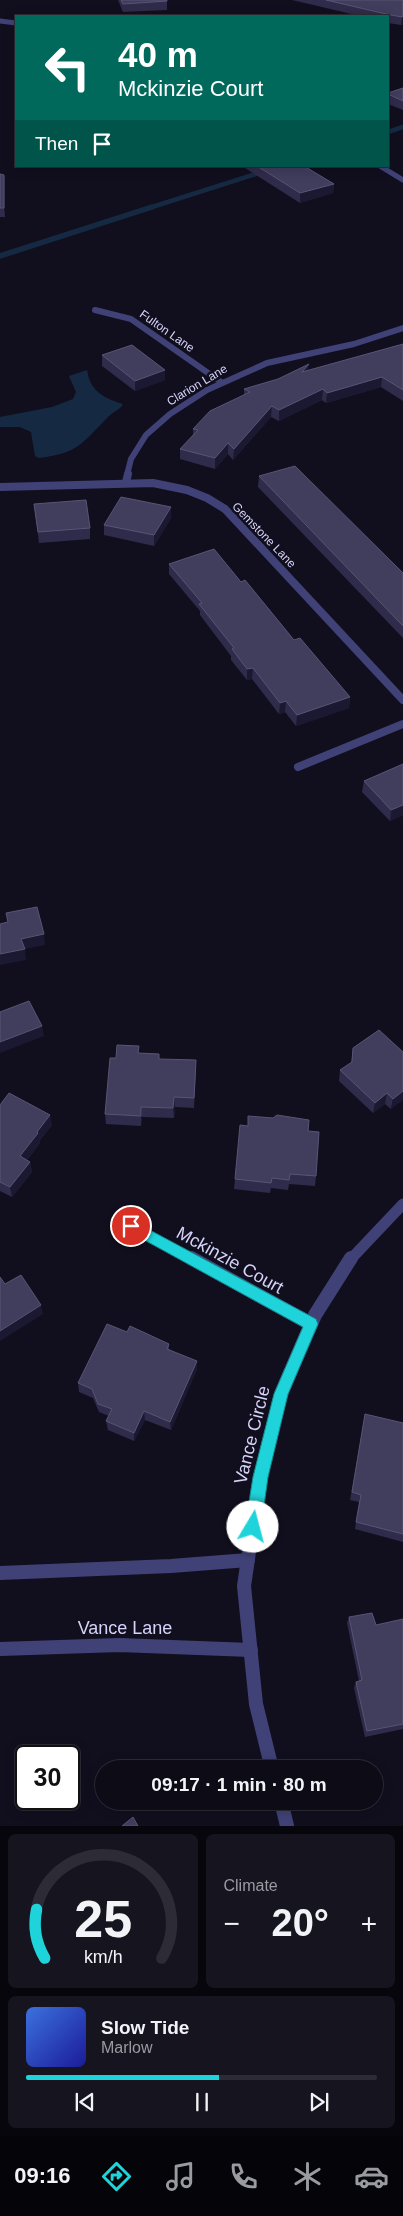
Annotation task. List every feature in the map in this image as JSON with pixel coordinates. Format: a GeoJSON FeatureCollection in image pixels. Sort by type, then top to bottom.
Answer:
{"type":"FeatureCollection","features":[{"type":"Feature","properties":{"kind":"street"},"geometry":{"type":"LineString","coordinates":[[0,21],[15,23]]}},
{"type":"Feature","properties":{"kind":"street"},"geometry":{"type":"LineString","coordinates":[[382,167],[403,180]]}},
{"type":"Feature","properties":{"kind":"street","name":"Fulton Lane"},"geometry":{"type":"LineString","coordinates":[[95,310],[131,319],[222,382]]}},
{"type":"Feature","properties":{"kind":"street","name":"Clarion Lane"},"geometry":{"type":"LineString","coordinates":[[126,482],[131,459],[146,435],[186,403],[222,382],[267,363],[354,344],[403,328]]}},
{"type":"Feature","properties":{"kind":"street","name":"Gemstone Lane"},"geometry":{"type":"LineString","coordinates":[[0,487],[126,482],[153,483],[179,488],[208,498],[225,509],[403,700]]}},
{"type":"Feature","properties":{"kind":"street"},"geometry":{"type":"LineString","coordinates":[[298,767],[403,724]]}},
{"type":"Feature","properties":{"kind":"street","name":"Vance Circle"},"geometry":{"type":"LineString","coordinates":[[270,1760],[256,1704],[244,1586],[260,1477],[281,1394],[315,1315],[352,1257],[403,1204]]}},
{"type":"Feature","properties":{"kind":"street","name":"Mckinzie Court"},"geometry":{"type":"LineString","coordinates":[[131,1226],[311,1324]]}},
{"type":"Feature","properties":{"kind":"street"},"geometry":{"type":"LineString","coordinates":[[0,1574],[171,1566],[248,1560]]}},
{"type":"Feature","properties":{"kind":"street","name":"Vance Lane"},"geometry":{"type":"LineString","coordinates":[[0,1649],[119,1645],[251,1650]]}},
{"type":"Feature","properties":{"kind":"street"},"geometry":{"type":"LineString","coordinates":[[283,1810],[287,1826]]}},
{"type":"Feature","properties":{"kind":"water"},"geometry":{"type":"Polygon","coordinates":[[[87,370],[89,380],[95,390],[123,404],[72,450],[39,458],[35,456],[31,432],[20,427],[0,427],[0,417],[52,407],[73,399],[76,392],[69,376],[87,370]]]}},
{"type":"Feature","properties":{"kind":"building"},"geometry":{"type":"Polygon","coordinates":[[[121,0],[167,0],[167,1],[123,4],[121,0]]]}},
{"type":"Feature","properties":{"kind":"building"},"geometry":{"type":"Polygon","coordinates":[[[326,0],[403,0],[403,16],[386,14],[326,0]]]}},
{"type":"Feature","properties":{"kind":"building"},"geometry":{"type":"Polygon","coordinates":[[[403,88],[403,101],[389,94],[389,93],[403,88]]]}},
{"type":"Feature","properties":{"kind":"building"},"geometry":{"type":"Polygon","coordinates":[[[259,167],[306,167],[334,184],[300,193],[259,167]]]}},
{"type":"Feature","properties":{"kind":"building"},"geometry":{"type":"Polygon","coordinates":[[[0,174],[4,175],[4,208],[0,208],[0,174]]]}},
{"type":"Feature","properties":{"kind":"building"},"geometry":{"type":"Polygon","coordinates":[[[403,344],[403,390],[382,377],[327,393],[323,389],[279,410],[272,406],[234,449],[228,443],[215,458],[180,449],[198,430],[193,429],[210,411],[250,392],[244,389],[278,379],[309,364],[302,372],[403,344]]]}},
{"type":"Feature","properties":{"kind":"building"},"geometry":{"type":"Polygon","coordinates":[[[132,345],[165,370],[135,381],[102,355],[132,345]]]}},
{"type":"Feature","properties":{"kind":"building"},"geometry":{"type":"Polygon","coordinates":[[[295,466],[403,573],[403,626],[259,476],[295,466]]]}},
{"type":"Feature","properties":{"kind":"building"},"geometry":{"type":"Polygon","coordinates":[[[121,497],[171,507],[154,535],[104,525],[121,497]]]}},
{"type":"Feature","properties":{"kind":"building"},"geometry":{"type":"Polygon","coordinates":[[[86,500],[90,528],[38,532],[34,504],[86,500]]]}},
{"type":"Feature","properties":{"kind":"building"},"geometry":{"type":"Polygon","coordinates":[[[214,549],[241,582],[245,580],[294,640],[300,638],[350,697],[297,715],[286,701],[280,703],[253,668],[247,669],[232,649],[234,648],[199,604],[202,603],[169,564],[214,549]]]}},
{"type":"Feature","properties":{"kind":"building"},"geometry":{"type":"Polygon","coordinates":[[[403,764],[403,805],[391,810],[364,781],[403,764]]]}},
{"type":"Feature","properties":{"kind":"building"},"geometry":{"type":"Polygon","coordinates":[[[37,907],[44,934],[21,939],[25,949],[0,954],[0,924],[8,922],[6,913],[37,907]]]}},
{"type":"Feature","properties":{"kind":"building"},"geometry":{"type":"Polygon","coordinates":[[[29,1001],[42,1026],[0,1042],[0,1012],[29,1001]]]}},
{"type":"Feature","properties":{"kind":"building"},"geometry":{"type":"Polygon","coordinates":[[[379,1030],[403,1052],[403,1091],[393,1099],[387,1093],[375,1103],[340,1070],[352,1062],[353,1048],[379,1030]]]}},
{"type":"Feature","properties":{"kind":"building"},"geometry":{"type":"Polygon","coordinates":[[[117,1045],[139,1046],[138,1053],[159,1054],[159,1059],[196,1060],[194,1098],[174,1097],[173,1108],[141,1107],[141,1116],[105,1114],[110,1058],[116,1058],[117,1045]]]}},
{"type":"Feature","properties":{"kind":"building"},"geometry":{"type":"Polygon","coordinates":[[[9,1093],[50,1115],[20,1156],[30,1162],[10,1187],[0,1182],[0,1105],[9,1093]]]}},
{"type":"Feature","properties":{"kind":"building"},"geometry":{"type":"Polygon","coordinates":[[[277,1115],[309,1120],[308,1131],[319,1132],[316,1176],[290,1174],[289,1180],[272,1178],[271,1183],[235,1179],[240,1125],[248,1126],[248,1116],[273,1118],[277,1115]]]}},
{"type":"Feature","properties":{"kind":"building"},"geometry":{"type":"Polygon","coordinates":[[[21,1275],[41,1305],[0,1331],[0,1277],[5,1284],[21,1275]]]}},
{"type":"Feature","properties":{"kind":"building"},"geometry":{"type":"Polygon","coordinates":[[[107,1324],[127,1332],[130,1326],[169,1344],[167,1349],[197,1361],[170,1422],[144,1411],[134,1433],[106,1421],[112,1409],[98,1404],[92,1389],[78,1383],[107,1324]]]}},
{"type":"Feature","properties":{"kind":"building"},"geometry":{"type":"Polygon","coordinates":[[[365,1414],[403,1423],[403,1534],[356,1522],[361,1495],[352,1492],[365,1414]]]}},
{"type":"Feature","properties":{"kind":"building"},"geometry":{"type":"Polygon","coordinates":[[[372,1613],[376,1625],[403,1619],[403,1724],[367,1731],[356,1682],[362,1680],[349,1617],[372,1613]]]}},
{"type":"Feature","properties":{"kind":"building"},"geometry":{"type":"Polygon","coordinates":[[[133,1817],[138,1826],[122,1826],[133,1817]]]}},
{"type":"Feature","properties":{"kind":"waterway"},"geometry":{"type":"LineString","coordinates":[[389,132],[403,127]]}},
{"type":"Feature","properties":{"kind":"waterway"},"geometry":{"type":"LineString","coordinates":[[149,208],[278,167]]}},
{"type":"Feature","properties":{"kind":"waterway"},"geometry":{"type":"LineString","coordinates":[[0,256],[152,207]]}},
{"type":"Feature","properties":{"kind":"route"},"geometry":{"type":"LineString","coordinates":[[131,1226],[311,1324],[281,1394],[260,1477],[253,1527]]}}]}
